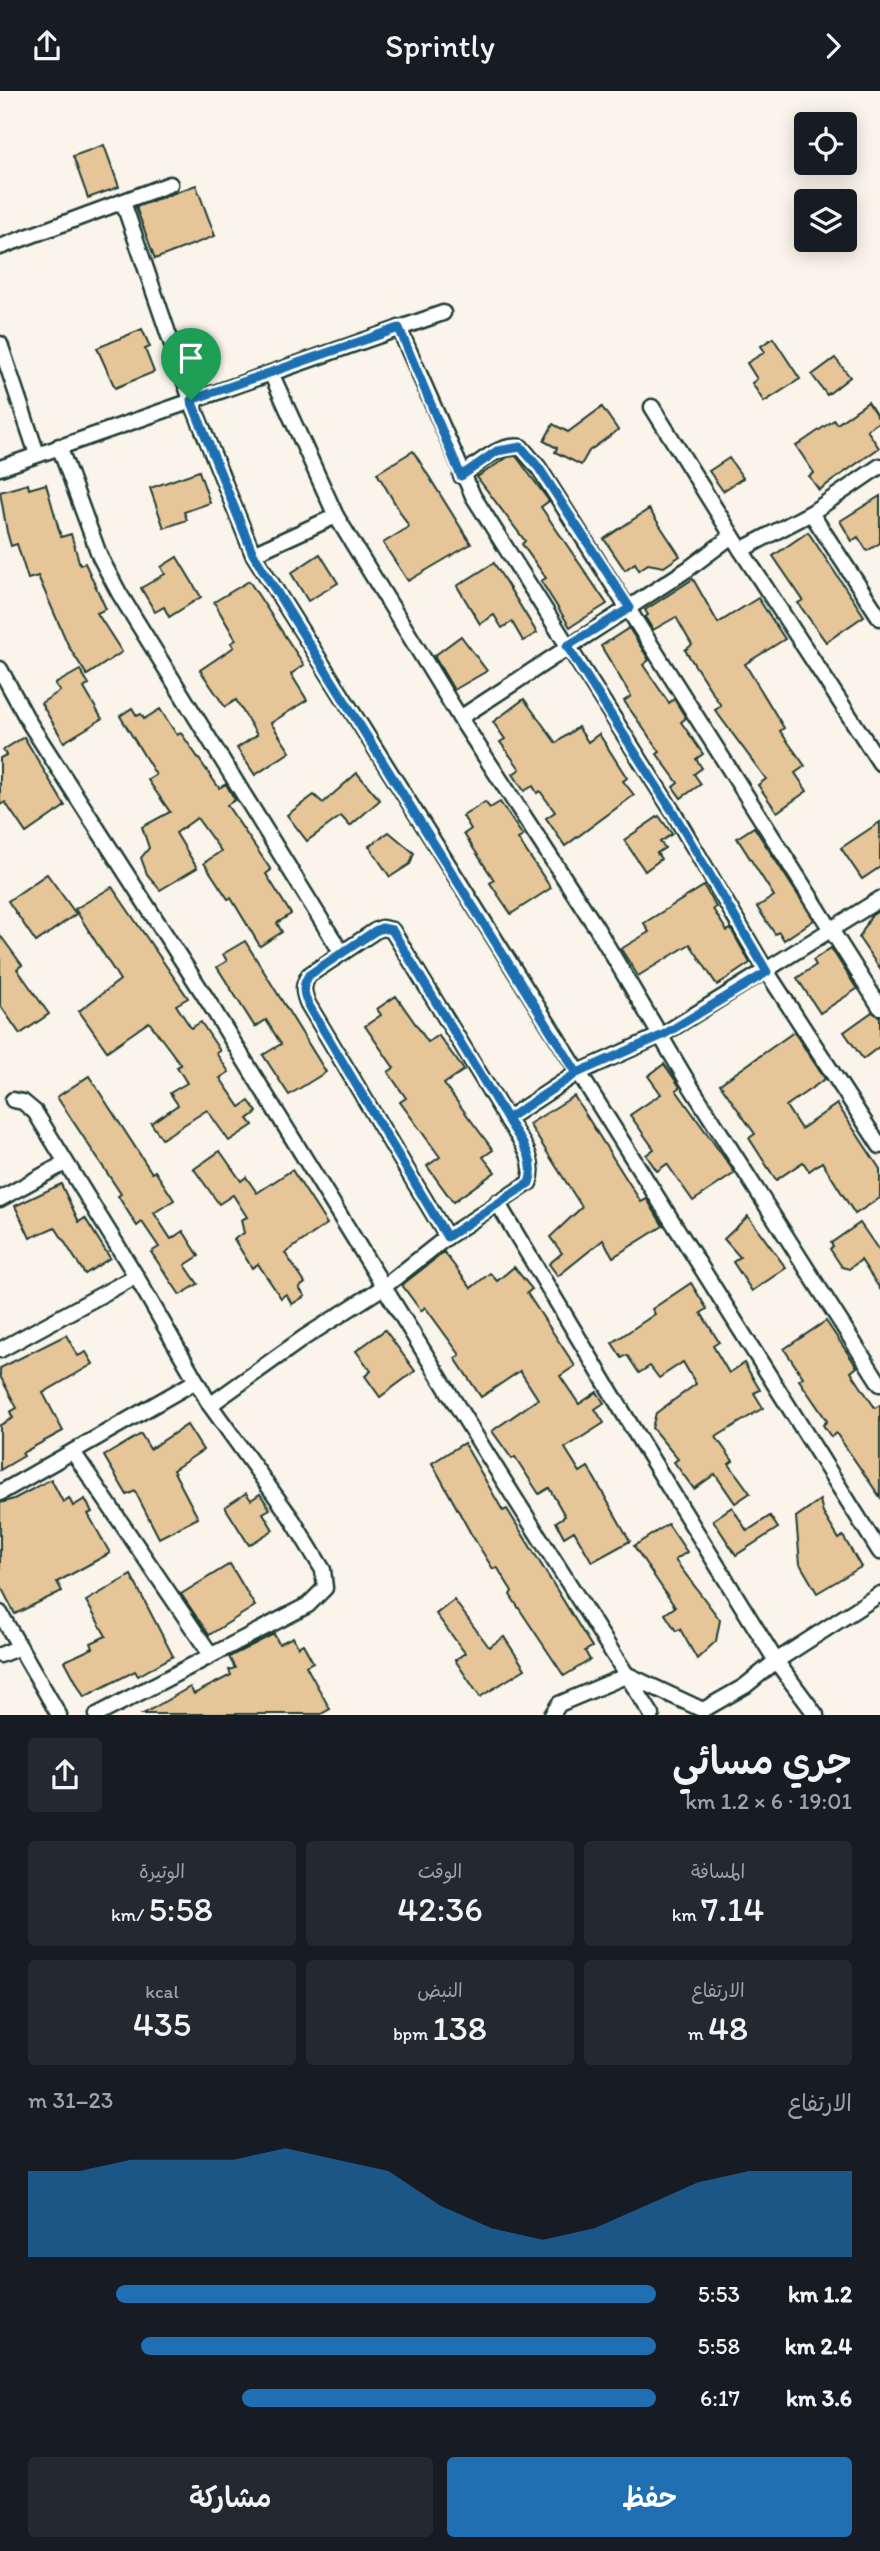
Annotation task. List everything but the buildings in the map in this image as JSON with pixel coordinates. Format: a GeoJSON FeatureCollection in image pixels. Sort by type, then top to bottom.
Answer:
{"type":"FeatureCollection","features":[{"type":"Feature","properties":{"kind":"street"},"geometry":{"type":"LineString","coordinates":[[0,247],[170,184]]}},
{"type":"Feature","properties":{"kind":"street"},"geometry":{"type":"LineString","coordinates":[[123,202],[191,400],[253,554],[880,1552]]}},
{"type":"Feature","properties":{"kind":"street"},"geometry":{"type":"LineString","coordinates":[[0,468],[443,313]]}},
{"type":"Feature","properties":{"kind":"street"},"geometry":{"type":"LineString","coordinates":[[399,328],[461,476],[673,812],[767,972],[880,1146]]}},
{"type":"Feature","properties":{"kind":"street"},"geometry":{"type":"LineString","coordinates":[[0,344],[37,454]]}},
{"type":"Feature","properties":{"kind":"street"},"geometry":{"type":"LineString","coordinates":[[271,373],[336,516],[460,718],[663,1035],[685,1079],[880,1384]]}},
{"type":"Feature","properties":{"kind":"street"},"geometry":{"type":"LineString","coordinates":[[652,407],[732,536],[880,763]]}},
{"type":"Feature","properties":{"kind":"street"},"geometry":{"type":"LineString","coordinates":[[59,446],[100,557],[119,593],[341,952]]}},
{"type":"Feature","properties":{"kind":"street"},"geometry":{"type":"LineString","coordinates":[[461,476],[497,451],[521,447],[539,468],[880,1007]]}},
{"type":"Feature","properties":{"kind":"street"},"geometry":{"type":"LineString","coordinates":[[741,550],[811,513],[880,466]]}},
{"type":"Feature","properties":{"kind":"street"},"geometry":{"type":"LineString","coordinates":[[811,513],[880,618]]}},
{"type":"Feature","properties":{"kind":"street"},"geometry":{"type":"LineString","coordinates":[[253,554],[336,516]]}},
{"type":"Feature","properties":{"kind":"street"},"geometry":{"type":"LineString","coordinates":[[460,718],[567,646],[630,608],[732,536]]}},
{"type":"Feature","properties":{"kind":"street"},"geometry":{"type":"LineString","coordinates":[[0,669],[30,724],[385,1286],[482,1448],[652,1714]]}},
{"type":"Feature","properties":{"kind":"street"},"geometry":{"type":"LineString","coordinates":[[507,1119],[577,1073],[663,1035],[880,899]]}},
{"type":"Feature","properties":{"kind":"street"},"geometry":{"type":"LineString","coordinates":[[210,1405],[305,1337],[385,1286],[497,1202],[529,1183],[532,1174],[529,1154],[392,930],[382,928],[309,975],[303,992],[447,1237]]}},
{"type":"Feature","properties":{"kind":"street"},"geometry":{"type":"LineString","coordinates":[[13,1100],[23,1102],[35,1112],[136,1276],[195,1381],[292,1519],[323,1570],[326,1581],[321,1594],[309,1605],[97,1714]]}},
{"type":"Feature","properties":{"kind":"street"},"geometry":{"type":"LineString","coordinates":[[0,1199],[65,1163]]}},
{"type":"Feature","properties":{"kind":"street"},"geometry":{"type":"LineString","coordinates":[[497,1202],[632,1429],[776,1661],[816,1714]]}},
{"type":"Feature","properties":{"kind":"street"},"geometry":{"type":"LineString","coordinates":[[0,1350],[136,1276]]}},
{"type":"Feature","properties":{"kind":"street"},"geometry":{"type":"LineString","coordinates":[[0,1493],[195,1381]]}},
{"type":"Feature","properties":{"kind":"street"},"geometry":{"type":"LineString","coordinates":[[73,1452],[211,1655]]}},
{"type":"Feature","properties":{"kind":"street"},"geometry":{"type":"LineString","coordinates":[[552,1714],[559,1704],[628,1675],[702,1710],[745,1686],[776,1661],[880,1594]]}},
{"type":"Feature","properties":{"kind":"street"},"geometry":{"type":"LineString","coordinates":[[0,1613],[59,1714]]}},
{"type":"Feature","properties":{"kind":"street"},"geometry":{"type":"LineString","coordinates":[[0,1655],[20,1647]]}},
{"type":"Feature","properties":{"kind":"route"},"geometry":{"type":"LineString","coordinates":[[191,400],[253,554],[577,1073],[507,1119],[529,1154],[532,1163],[529,1183],[447,1237],[308,1004],[303,992],[309,975],[375,931],[382,928],[392,930],[507,1119],[577,1073],[663,1035],[767,972],[673,812],[567,646],[630,608],[539,468],[521,447],[512,446],[497,451],[461,476],[399,328],[191,400]]}}]}
